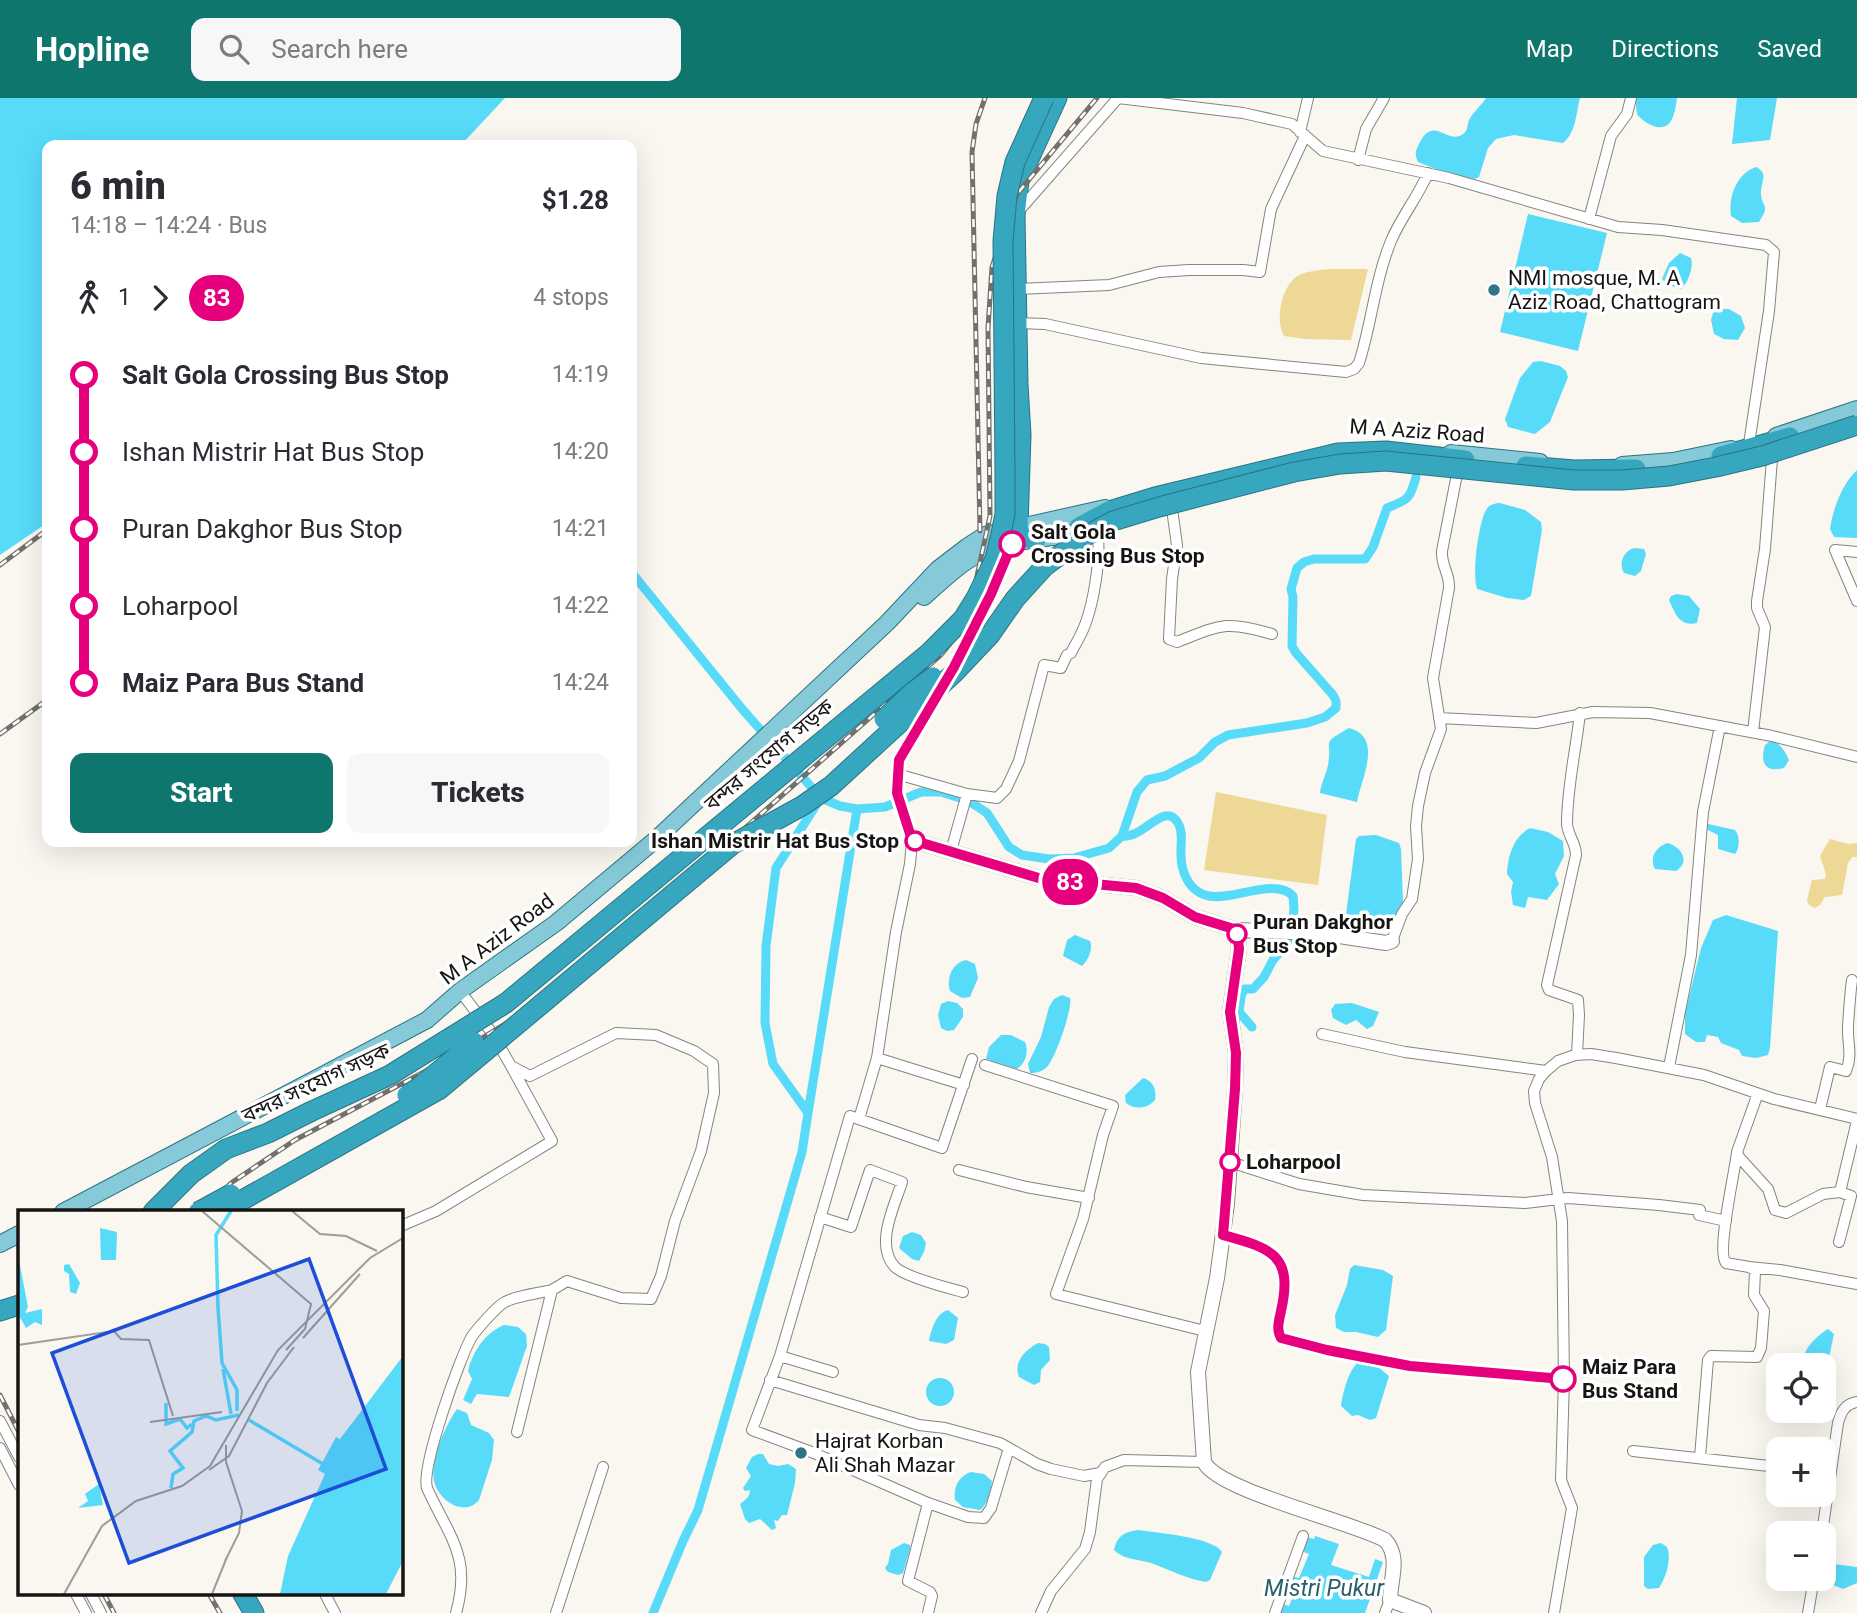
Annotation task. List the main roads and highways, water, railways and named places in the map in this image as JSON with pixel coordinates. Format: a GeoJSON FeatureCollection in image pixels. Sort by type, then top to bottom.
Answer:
{"type":"FeatureCollection","features":[{"type":"Feature","properties":{"kind":"highway","name":"বন্দর সংযোগ সড়ক"},"geometry":{"type":"LineString","coordinates":[[155,1210],[191,1174],[226,1149],[268,1133],[390,1075],[506,1003],[930,652],[963,619],[995,559],[1005,514],[1003,254],[1007,196],[1015,162],[1044,98]]}},
{"type":"Feature","properties":{"kind":"highway"},"geometry":{"type":"LineString","coordinates":[[1036,540],[1025,538],[1019,533],[1015,535],[1021,435],[1015,215],[1019,181],[1057,98]]}},
{"type":"Feature","properties":{"kind":"highway"},"geometry":{"type":"LineString","coordinates":[[202,1210],[418,1088],[692,862],[732,834],[821,780],[913,692],[942,671],[1043,553],[1088,529],[1110,511],[1155,497],[1338,453],[1386,451],[1528,466],[1621,471],[1668,467],[1714,458],[1857,415]]}},
{"type":"Feature","properties":{"kind":"highway"},"geometry":{"type":"LineString","coordinates":[[225,1210],[440,1089],[733,844],[802,806],[831,786],[954,673],[990,635],[1029,582],[1045,566],[1075,542],[1113,521],[1259,480],[1340,464],[1386,461],[1574,480],[1622,480],[1669,476],[1716,467],[1857,428]]}},
{"type":"Feature","properties":{"kind":"highway"},"geometry":{"type":"LineString","coordinates":[[0,1298],[18,1292]]}},
{"type":"Feature","properties":{"kind":"highway"},"geometry":{"type":"LineString","coordinates":[[0,1311],[18,1305]]}},
{"type":"Feature","properties":{"kind":"highway"},"geometry":{"type":"LineString","coordinates":[[244,1596],[254,1613]]}},
{"type":"Feature","properties":{"kind":"main road","name":"M A Aziz Road"},"geometry":{"type":"LineString","coordinates":[[69,1209],[428,1020],[460,991],[556,923],[653,841],[887,624],[938,569],[985,535],[1015,535],[1153,492],[1337,446],[1387,446],[1603,466],[1673,461],[1749,444],[1857,409]]}},
{"type":"Feature","properties":{"kind":"main road","name":"M A Aziz Road"},"geometry":{"type":"LineString","coordinates":[[1036,540],[1299,477],[1340,470],[1386,466],[1574,486],[1622,485],[1717,473],[1772,459],[1857,428]]}},
{"type":"Feature","properties":{"kind":"main road"},"geometry":{"type":"LineString","coordinates":[[0,1244],[18,1235]]}},
{"type":"Feature","properties":{"kind":"water"},"geometry":{"type":"Polygon","coordinates":[[[0,98],[505,98],[466,140],[42,140],[42,526],[0,555],[0,98]]]}},
{"type":"Feature","properties":{"kind":"water"},"geometry":{"type":"Polygon","coordinates":[[[1486,98],[1580,98],[1573,128],[1563,143],[1514,135],[1496,139],[1488,148],[1479,177],[1475,179],[1450,175],[1418,162],[1418,146],[1429,131],[1435,130],[1457,137],[1463,134],[1467,130],[1469,120],[1486,98]]]}},
{"type":"Feature","properties":{"kind":"water"},"geometry":{"type":"Polygon","coordinates":[[[1635,98],[1677,98],[1671,121],[1668,125],[1659,127],[1644,121],[1637,114],[1635,98]]]}},
{"type":"Feature","properties":{"kind":"water"},"geometry":{"type":"Polygon","coordinates":[[[1737,98],[1777,98],[1770,140],[1732,144],[1737,98]]]}},
{"type":"Feature","properties":{"kind":"water"},"geometry":{"type":"Polygon","coordinates":[[[1756,167],[1763,172],[1761,194],[1765,212],[1759,222],[1742,223],[1731,216],[1731,201],[1739,180],[1756,167]]]}},
{"type":"Feature","properties":{"kind":"water"},"geometry":{"type":"Polygon","coordinates":[[[1528,214],[1607,233],[1578,351],[1500,332],[1528,214]]]}},
{"type":"Feature","properties":{"kind":"water"},"geometry":{"type":"Polygon","coordinates":[[[1680,253],[1691,258],[1692,262],[1690,275],[1681,289],[1668,285],[1662,279],[1669,263],[1680,253]]]}},
{"type":"Feature","properties":{"kind":"water"},"geometry":{"type":"Polygon","coordinates":[[[1719,309],[1729,309],[1741,316],[1745,328],[1738,340],[1724,339],[1714,334],[1711,320],[1713,313],[1719,309]]]}},
{"type":"Feature","properties":{"kind":"water"},"geometry":{"type":"Polygon","coordinates":[[[1541,361],[1560,366],[1568,377],[1550,422],[1535,434],[1508,427],[1505,419],[1520,378],[1533,362],[1541,361]]]}},
{"type":"Feature","properties":{"kind":"water"},"geometry":{"type":"Polygon","coordinates":[[[1857,470],[1857,538],[1834,537],[1830,529],[1836,505],[1847,482],[1857,470]]]}},
{"type":"Feature","properties":{"kind":"water"},"geometry":{"type":"Polygon","coordinates":[[[1500,503],[1525,510],[1541,522],[1531,596],[1524,600],[1477,589],[1476,561],[1483,517],[1487,508],[1500,503]]]}},
{"type":"Feature","properties":{"kind":"water"},"geometry":{"type":"Polygon","coordinates":[[[1635,548],[1644,549],[1646,554],[1641,571],[1635,576],[1624,573],[1622,561],[1625,554],[1635,548]]]}},
{"type":"Feature","properties":{"kind":"water"},"geometry":{"type":"Polygon","coordinates":[[[1677,594],[1689,596],[1700,609],[1697,623],[1686,623],[1676,614],[1669,600],[1677,594]]]}},
{"type":"Feature","properties":{"kind":"water"},"geometry":{"type":"Polygon","coordinates":[[[1349,728],[1360,733],[1366,740],[1368,749],[1368,760],[1357,802],[1320,793],[1328,765],[1330,740],[1349,728]]]}},
{"type":"Feature","properties":{"kind":"water"},"geometry":{"type":"Polygon","coordinates":[[[1772,740],[1780,746],[1789,760],[1784,768],[1772,769],[1765,765],[1765,745],[1772,740]]]}},
{"type":"Feature","properties":{"kind":"water"},"geometry":{"type":"Polygon","coordinates":[[[1708,824],[1735,830],[1739,842],[1735,854],[1718,849],[1718,835],[1706,829],[1708,824]]]}},
{"type":"Feature","properties":{"kind":"water"},"geometry":{"type":"Polygon","coordinates":[[[1530,828],[1548,832],[1563,841],[1564,856],[1555,874],[1559,884],[1547,900],[1528,897],[1525,908],[1513,905],[1513,882],[1507,874],[1512,848],[1519,836],[1530,828]]]}},
{"type":"Feature","properties":{"kind":"water"},"geometry":{"type":"Polygon","coordinates":[[[1376,835],[1399,843],[1401,849],[1403,902],[1395,919],[1380,922],[1346,914],[1356,839],[1359,836],[1376,835]]]}},
{"type":"Feature","properties":{"kind":"water"},"geometry":{"type":"Polygon","coordinates":[[[1668,843],[1682,855],[1683,863],[1676,871],[1655,869],[1653,865],[1655,853],[1668,843]]]}},
{"type":"Feature","properties":{"kind":"water"},"geometry":{"type":"Polygon","coordinates":[[[1726,915],[1778,931],[1768,1055],[1756,1058],[1742,1056],[1739,1050],[1721,1043],[1718,1037],[1707,1035],[1705,1042],[1696,1042],[1685,1034],[1685,1013],[1701,948],[1713,920],[1726,915]]]}},
{"type":"Feature","properties":{"kind":"water"},"geometry":{"type":"Polygon","coordinates":[[[1075,935],[1090,941],[1091,944],[1090,954],[1082,966],[1063,956],[1067,940],[1075,935]]]}},
{"type":"Feature","properties":{"kind":"water"},"geometry":{"type":"Polygon","coordinates":[[[966,960],[975,964],[978,978],[970,997],[962,998],[950,991],[949,981],[957,964],[966,960]]]}},
{"type":"Feature","properties":{"kind":"water"},"geometry":{"type":"Polygon","coordinates":[[[1062,995],[1070,998],[1070,1004],[1058,1045],[1046,1068],[1030,1073],[1028,1064],[1041,1037],[1049,1007],[1054,999],[1062,995]]]}},
{"type":"Feature","properties":{"kind":"water"},"geometry":{"type":"Polygon","coordinates":[[[948,1001],[957,1003],[963,1009],[963,1017],[954,1030],[947,1031],[941,1028],[938,1015],[941,1004],[948,1001]]]}},
{"type":"Feature","properties":{"kind":"water"},"geometry":{"type":"Polygon","coordinates":[[[1352,1003],[1379,1012],[1373,1026],[1367,1029],[1356,1020],[1346,1025],[1333,1018],[1331,1010],[1335,1004],[1352,1003]]]}},
{"type":"Feature","properties":{"kind":"water"},"geometry":{"type":"Polygon","coordinates":[[[1001,1035],[1011,1035],[1025,1042],[1026,1057],[1017,1069],[986,1059],[989,1047],[1001,1035]]]}},
{"type":"Feature","properties":{"kind":"water"},"geometry":{"type":"Polygon","coordinates":[[[1143,1078],[1154,1086],[1155,1100],[1145,1107],[1137,1108],[1126,1103],[1125,1095],[1143,1078]]]}},
{"type":"Feature","properties":{"kind":"water"},"geometry":{"type":"Polygon","coordinates":[[[912,1232],[921,1235],[926,1243],[919,1261],[912,1259],[899,1248],[903,1236],[912,1232]]]}},
{"type":"Feature","properties":{"kind":"water"},"geometry":{"type":"Polygon","coordinates":[[[1354,1265],[1383,1270],[1393,1276],[1386,1330],[1378,1337],[1344,1332],[1336,1328],[1335,1315],[1347,1285],[1350,1269],[1354,1265]]]}},
{"type":"Feature","properties":{"kind":"water"},"geometry":{"type":"Polygon","coordinates":[[[948,1310],[958,1318],[954,1340],[946,1344],[929,1341],[937,1318],[948,1310]]]}},
{"type":"Feature","properties":{"kind":"water"},"geometry":{"type":"Polygon","coordinates":[[[504,1325],[518,1327],[526,1334],[527,1346],[509,1397],[477,1394],[471,1404],[463,1400],[472,1379],[468,1371],[473,1356],[486,1338],[504,1325]]]}},
{"type":"Feature","properties":{"kind":"water"},"geometry":{"type":"Polygon","coordinates":[[[1828,1329],[1834,1334],[1830,1353],[1806,1353],[1811,1344],[1828,1329]]]}},
{"type":"Feature","properties":{"kind":"water"},"geometry":{"type":"Polygon","coordinates":[[[1038,1343],[1049,1347],[1050,1360],[1041,1370],[1040,1382],[1034,1385],[1019,1377],[1018,1366],[1025,1353],[1038,1343]]]}},
{"type":"Feature","properties":{"kind":"water"},"geometry":{"type":"Polygon","coordinates":[[[1361,1360],[1373,1363],[1389,1376],[1376,1418],[1370,1420],[1358,1415],[1352,1416],[1341,1406],[1350,1374],[1361,1360]]]}},
{"type":"Feature","properties":{"kind":"water"},"geometry":{"type":"Polygon","coordinates":[[[940,1378],[950,1382],[954,1392],[950,1402],[940,1406],[930,1402],[926,1392],[930,1382],[940,1378]]]}},
{"type":"Feature","properties":{"kind":"water"},"geometry":{"type":"Polygon","coordinates":[[[457,1409],[467,1413],[471,1425],[489,1433],[494,1440],[492,1460],[479,1500],[466,1507],[452,1504],[441,1495],[436,1488],[433,1473],[440,1444],[457,1409]]]}},
{"type":"Feature","properties":{"kind":"water"},"geometry":{"type":"Polygon","coordinates":[[[763,1454],[769,1464],[788,1464],[796,1469],[787,1515],[782,1515],[778,1521],[774,1520],[776,1528],[772,1530],[760,1519],[749,1523],[740,1504],[750,1492],[743,1488],[751,1476],[746,1468],[752,1457],[763,1454]]]}},
{"type":"Feature","properties":{"kind":"water"},"geometry":{"type":"Polygon","coordinates":[[[971,1472],[984,1474],[992,1481],[987,1501],[980,1510],[963,1507],[955,1500],[958,1483],[963,1476],[971,1472]]]}},
{"type":"Feature","properties":{"kind":"water"},"geometry":{"type":"Polygon","coordinates":[[[1138,1530],[1184,1536],[1217,1547],[1222,1552],[1210,1580],[1206,1582],[1192,1579],[1114,1550],[1122,1536],[1138,1530]]]}},
{"type":"Feature","properties":{"kind":"water","name":"Mistri Pukur"},"geometry":{"type":"Polygon","coordinates":[[[1315,1536],[1339,1544],[1331,1565],[1369,1577],[1375,1559],[1383,1562],[1365,1613],[1276,1613],[1280,1603],[1289,1606],[1296,1588],[1288,1584],[1291,1576],[1299,1578],[1309,1554],[1301,1551],[1306,1537],[1314,1539],[1315,1536]]]}},
{"type":"Feature","properties":{"kind":"water"},"geometry":{"type":"Polygon","coordinates":[[[904,1543],[910,1545],[910,1549],[903,1573],[898,1575],[888,1572],[885,1568],[891,1550],[904,1543]]]}},
{"type":"Feature","properties":{"kind":"water"},"geometry":{"type":"Polygon","coordinates":[[[1661,1543],[1667,1547],[1668,1568],[1659,1588],[1648,1589],[1644,1586],[1644,1557],[1653,1545],[1661,1543]]]}},
{"type":"Feature","properties":{"kind":"water"},"geometry":{"type":"Polygon","coordinates":[[[1836,1564],[1857,1567],[1857,1583],[1843,1589],[1836,1586],[1836,1564]]]}},
{"type":"Feature","properties":{"kind":"waterway"},"geometry":{"type":"LineString","coordinates":[[637,579],[743,710],[821,798],[857,809],[885,807],[921,792],[941,792],[969,801],[987,813],[1009,847],[1022,855],[1049,859],[1074,858],[1109,848],[1122,836],[1137,792],[1147,780],[1165,776],[1199,758],[1215,742],[1228,735],[1307,723],[1325,717],[1336,708],[1333,695],[1292,646],[1291,589],[1297,568],[1314,559],[1365,559],[1373,547],[1387,508],[1407,498],[1416,477]]}},
{"type":"Feature","properties":{"kind":"waterway"},"geometry":{"type":"LineString","coordinates":[[653,1613],[698,1510],[802,1152],[808,1113],[773,1064],[765,1023],[766,946],[776,868],[818,802]]}},
{"type":"Feature","properties":{"kind":"waterway"},"geometry":{"type":"LineString","coordinates":[[808,1113],[857,809]]}},
{"type":"Feature","properties":{"kind":"waterway"},"geometry":{"type":"LineString","coordinates":[[1122,836],[1138,832],[1160,818],[1172,817],[1181,829],[1184,872],[1191,885],[1202,894],[1219,897],[1276,889],[1293,896],[1291,935],[1286,945],[1273,960],[1264,977],[1253,989],[1244,989],[1241,997],[1239,1012],[1252,1027]]}},
{"type":"Feature","properties":{"kind":"railway"},"geometry":{"type":"LineString","coordinates":[[980,531],[972,152],[976,124],[985,98]]}},
{"type":"Feature","properties":{"kind":"railway"},"geometry":{"type":"LineString","coordinates":[[206,1210],[231,1183],[295,1140],[443,1062],[565,987],[941,655],[964,626],[990,516],[988,328],[992,267],[1017,194],[1097,98]]}},
{"type":"Feature","properties":{"kind":"railway"},"geometry":{"type":"LineString","coordinates":[[0,565],[42,534]]}},
{"type":"Feature","properties":{"kind":"railway"},"geometry":{"type":"LineString","coordinates":[[0,734],[42,704]]}},
{"type":"Feature","properties":{"kind":"railway"},"geometry":{"type":"LineString","coordinates":[[0,1395],[18,1430]]}},
{"type":"Feature","properties":{"kind":"railway"},"geometry":{"type":"LineString","coordinates":[[105,1596],[114,1613]]}},
{"type":"Feature","properties":{"kind":"railway"},"geometry":{"type":"LineString","coordinates":[[210,1596],[220,1613]]}},
{"type":"Feature","properties":{"kind":"place","name":"NMI mosque, M. A Aziz Road, Chattogram"},"geometry":{"type":"Point","coordinates":[1494,290]}},
{"type":"Feature","properties":{"kind":"place","name":"Salt Gola Crossing Bus Stop"},"geometry":{"type":"Point","coordinates":[1012,544]}},
{"type":"Feature","properties":{"kind":"place","name":"Ishan Mistrir Hat Bus Stop"},"geometry":{"type":"Point","coordinates":[915,841]}},
{"type":"Feature","properties":{"kind":"place","name":"Puran Dakghor Bus Stop"},"geometry":{"type":"Point","coordinates":[1237,934]}},
{"type":"Feature","properties":{"kind":"place","name":"Loharpool"},"geometry":{"type":"Point","coordinates":[1230,1162]}},
{"type":"Feature","properties":{"kind":"place","name":"Maiz Para Bus Stand"},"geometry":{"type":"Point","coordinates":[1563,1379]}},
{"type":"Feature","properties":{"kind":"place","name":"Hajrat Korban Ali Shah Mazar"},"geometry":{"type":"Point","coordinates":[801,1453]}}]}
